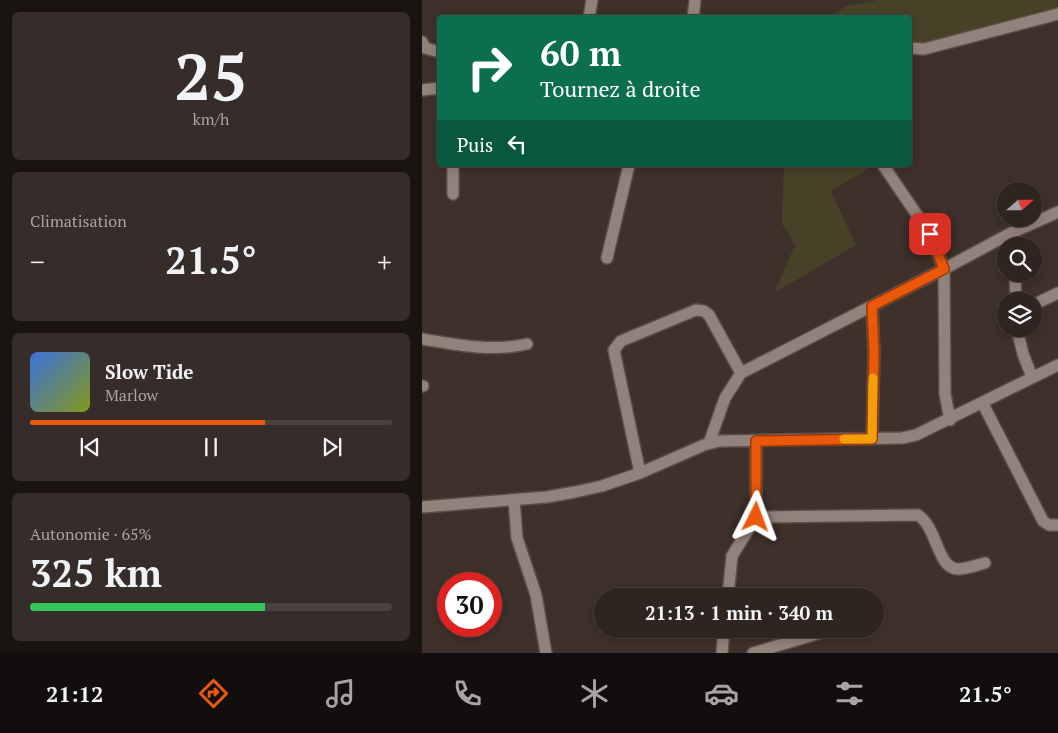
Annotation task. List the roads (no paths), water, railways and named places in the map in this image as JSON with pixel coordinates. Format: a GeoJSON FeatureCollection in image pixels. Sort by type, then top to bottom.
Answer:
{"type":"FeatureCollection","features":[{"type":"Feature","properties":{"kind":"street"},"geometry":{"type":"LineString","coordinates":[[590,15],[592,0]]}},
{"type":"Feature","properties":{"kind":"street"},"geometry":{"type":"LineString","coordinates":[[693,15],[695,0]]}},
{"type":"Feature","properties":{"kind":"street"},"geometry":{"type":"LineString","coordinates":[[912,48],[924,49],[1058,14]]}},
{"type":"Feature","properties":{"kind":"street"},"geometry":{"type":"LineString","coordinates":[[422,42],[425,48],[437,51]]}},
{"type":"Feature","properties":{"kind":"street"},"geometry":{"type":"LineString","coordinates":[[422,90],[437,88]]}},
{"type":"Feature","properties":{"kind":"street"},"geometry":{"type":"LineString","coordinates":[[453,167],[453,194]]}},
{"type":"Feature","properties":{"kind":"street"},"geometry":{"type":"LineString","coordinates":[[607,258],[629,167]]}},
{"type":"Feature","properties":{"kind":"street"},"geometry":{"type":"LineString","coordinates":[[884,167],[930,234],[944,269],[945,394],[950,420]]}},
{"type":"Feature","properties":{"kind":"street"},"geometry":{"type":"LineString","coordinates":[[709,443],[725,398],[741,373],[1011,233],[1058,212]]}},
{"type":"Feature","properties":{"kind":"street"},"geometry":{"type":"LineString","coordinates":[[1011,233],[1012,237]]}},
{"type":"Feature","properties":{"kind":"street"},"geometry":{"type":"LineString","coordinates":[[1042,301],[1058,293]]}},
{"type":"Feature","properties":{"kind":"street"},"geometry":{"type":"LineString","coordinates":[[872,306],[874,352],[872,439]]}},
{"type":"Feature","properties":{"kind":"street"},"geometry":{"type":"LineString","coordinates":[[640,472],[614,350],[616,345],[621,341],[696,310],[704,311],[709,315],[741,373]]}},
{"type":"Feature","properties":{"kind":"street"},"geometry":{"type":"LineString","coordinates":[[1020,337],[1023,354],[1032,378]]}},
{"type":"Feature","properties":{"kind":"street"},"geometry":{"type":"LineString","coordinates":[[422,339],[458,346],[494,348],[509,348],[527,344]]}},
{"type":"Feature","properties":{"kind":"street"},"geometry":{"type":"LineString","coordinates":[[422,507],[514,500],[575,492],[602,486],[709,443],[719,441],[872,439],[902,438],[916,435],[983,404],[1058,365]]}},
{"type":"Feature","properties":{"kind":"street"},"geometry":{"type":"LineString","coordinates":[[983,404],[1043,520],[1049,525],[1058,525]]}},
{"type":"Feature","properties":{"kind":"street"},"geometry":{"type":"LineString","coordinates":[[729,588],[732,556],[756,517],[756,441]]}},
{"type":"Feature","properties":{"kind":"street"},"geometry":{"type":"LineString","coordinates":[[514,500],[517,538],[536,595],[546,653]]}},
{"type":"Feature","properties":{"kind":"street"},"geometry":{"type":"LineString","coordinates":[[756,517],[918,516],[925,520],[932,530],[943,561],[950,567],[958,569],[985,563]]}},
{"type":"Feature","properties":{"kind":"street"},"geometry":{"type":"LineString","coordinates":[[722,653],[723,638]]}},
{"type":"Feature","properties":{"kind":"street"},"geometry":{"type":"LineString","coordinates":[[754,653],[804,638]]}}]}
